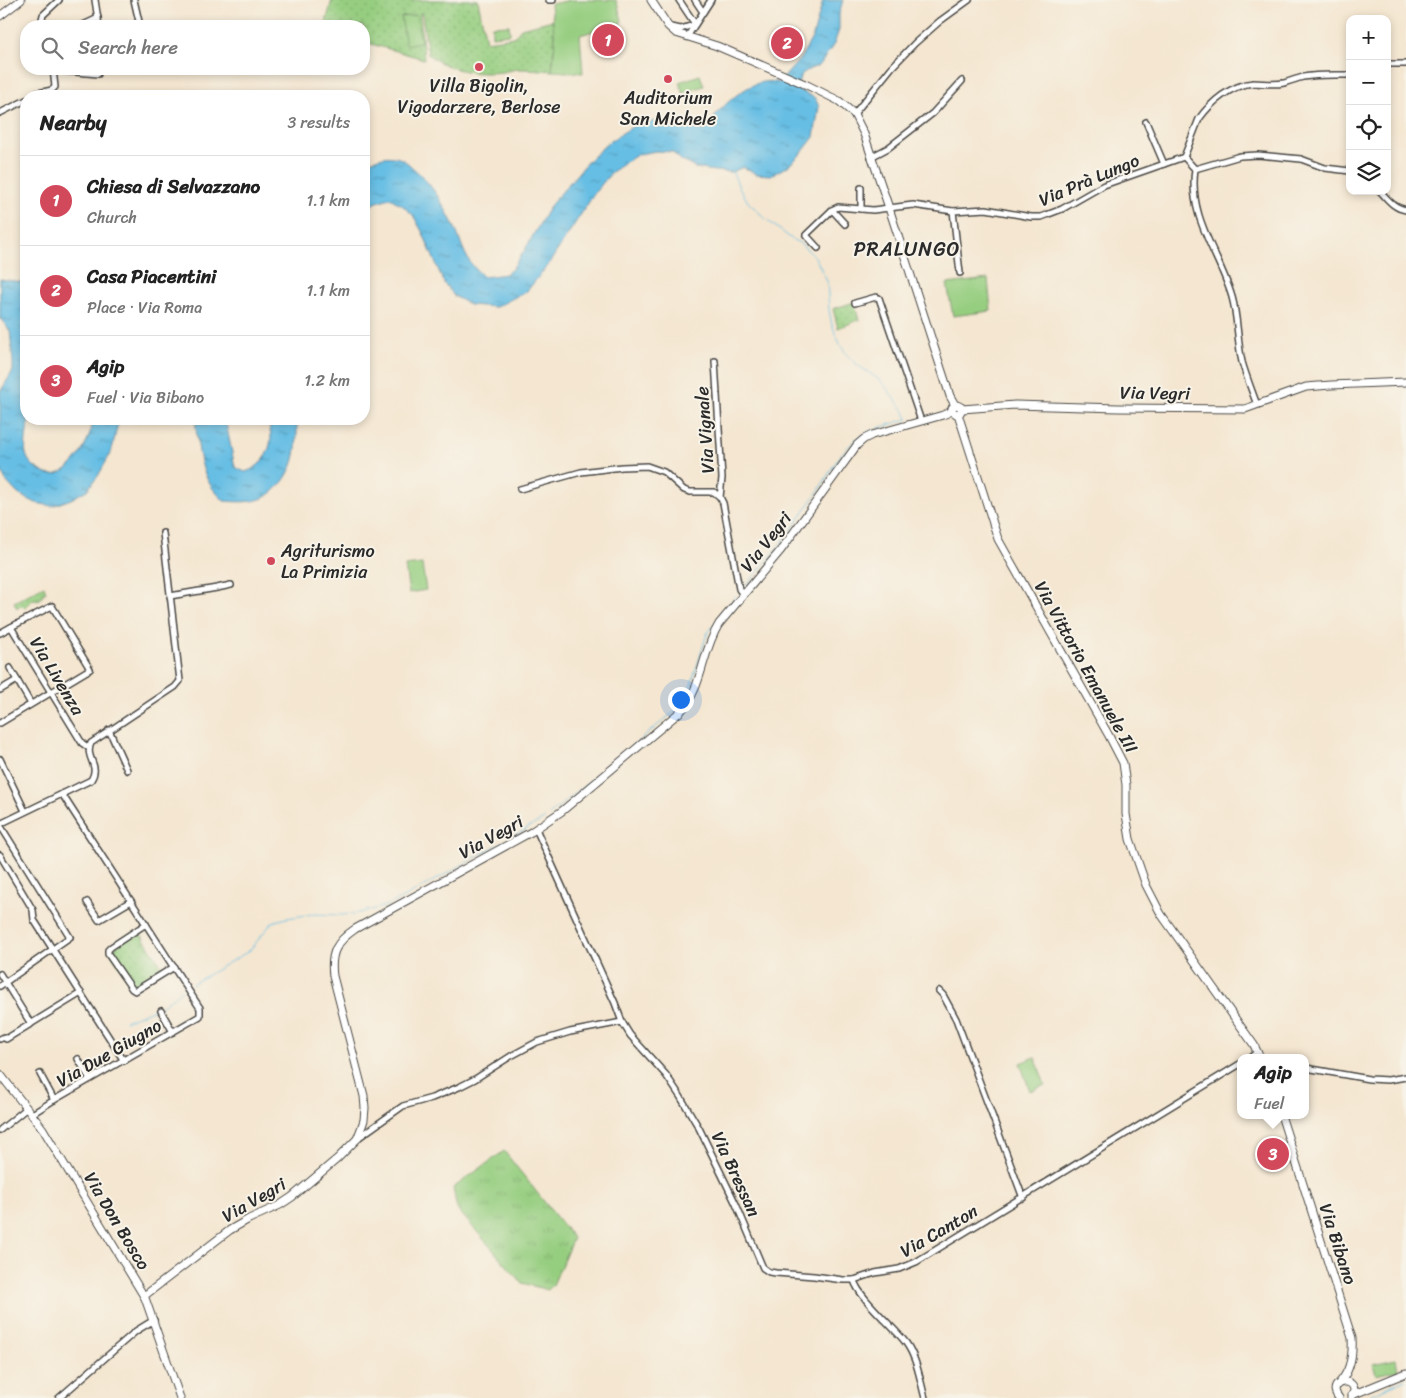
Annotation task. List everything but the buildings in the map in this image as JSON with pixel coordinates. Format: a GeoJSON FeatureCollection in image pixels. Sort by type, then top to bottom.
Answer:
{"type":"FeatureCollection","features":[{"type":"Feature","properties":{"kind":"street"},"geometry":{"type":"LineString","coordinates":[[0,16],[21,0]]}},
{"type":"Feature","properties":{"kind":"street"},"geometry":{"type":"LineString","coordinates":[[42,20],[43,15],[60,0]]}},
{"type":"Feature","properties":{"kind":"street"},"geometry":{"type":"LineString","coordinates":[[94,20],[98,18],[95,0]]}},
{"type":"Feature","properties":{"kind":"street"},"geometry":{"type":"LineString","coordinates":[[134,0],[139,20]]}},
{"type":"Feature","properties":{"kind":"street"},"geometry":{"type":"LineString","coordinates":[[651,0],[668,26],[683,36],[717,46],[780,73],[839,100],[852,112],[915,43],[940,21],[969,0]]}},
{"type":"Feature","properties":{"kind":"street"},"geometry":{"type":"LineString","coordinates":[[679,0],[694,24]]}},
{"type":"Feature","properties":{"kind":"street"},"geometry":{"type":"LineString","coordinates":[[695,0],[703,12]]}},
{"type":"Feature","properties":{"kind":"street"},"geometry":{"type":"LineString","coordinates":[[683,36],[711,0]]}},
{"type":"Feature","properties":{"kind":"street"},"geometry":{"type":"LineString","coordinates":[[668,26],[681,29],[694,24]]}},
{"type":"Feature","properties":{"kind":"street"},"geometry":{"type":"LineString","coordinates":[[683,36],[687,28]]}},
{"type":"Feature","properties":{"kind":"street"},"geometry":{"type":"LineString","coordinates":[[1391,64],[1406,64]]}},
{"type":"Feature","properties":{"kind":"street"},"geometry":{"type":"LineString","coordinates":[[52,90],[55,87],[54,75]]}},
{"type":"Feature","properties":{"kind":"street"},"geometry":{"type":"LineString","coordinates":[[1257,405],[1242,363],[1231,296],[1207,240],[1197,207],[1194,184],[1195,169],[1184,157],[1199,119],[1220,97],[1231,90],[1253,83],[1278,84],[1304,77],[1346,75]]}},
{"type":"Feature","properties":{"kind":"street"},"geometry":{"type":"LineString","coordinates":[[871,156],[888,148],[933,113],[962,81]]}},
{"type":"Feature","properties":{"kind":"street"},"geometry":{"type":"LineString","coordinates":[[0,113],[20,103]]}},
{"type":"Feature","properties":{"kind":"street","name":"Via Vittorio Emanuele III"},"geometry":{"type":"LineString","coordinates":[[852,112],[859,122],[889,208],[998,539],[1123,763],[1126,784],[1126,814],[1130,839],[1146,885],[1161,914],[1238,1022],[1258,1054]]}},
{"type":"Feature","properties":{"kind":"street"},"geometry":{"type":"LineString","coordinates":[[1146,122],[1164,164]]}},
{"type":"Feature","properties":{"kind":"street"},"geometry":{"type":"LineString","coordinates":[[1195,169],[1240,156],[1258,155],[1301,159],[1325,168],[1346,171]]}},
{"type":"Feature","properties":{"kind":"street","name":"Via Prà Lungo"},"geometry":{"type":"LineString","coordinates":[[832,210],[838,207],[873,210],[913,205],[953,211],[986,208],[1030,217],[1041,217],[1062,209],[1104,185],[1184,157]]}},
{"type":"Feature","properties":{"kind":"street"},"geometry":{"type":"LineString","coordinates":[[861,188],[861,210]]}},
{"type":"Feature","properties":{"kind":"street"},"geometry":{"type":"LineString","coordinates":[[1384,195],[1398,209],[1406,210]]}},
{"type":"Feature","properties":{"kind":"street"},"geometry":{"type":"LineString","coordinates":[[818,248],[806,235],[832,210],[844,224]]}},
{"type":"Feature","properties":{"kind":"street"},"geometry":{"type":"LineString","coordinates":[[953,211],[960,273]]}},
{"type":"Feature","properties":{"kind":"street"},"geometry":{"type":"LineString","coordinates":[[855,303],[876,297],[879,298],[921,421]]}},
{"type":"Feature","properties":{"kind":"street","name":"Via Vignale"},"geometry":{"type":"LineString","coordinates":[[715,361],[722,486],[720,497]]}},
{"type":"Feature","properties":{"kind":"street","name":"Via Vegri"},"geometry":{"type":"LineString","coordinates":[[144,1296],[230,1230],[292,1197],[337,1159],[356,1139],[364,1120],[365,1108],[361,1083],[331,964],[339,942],[355,929],[536,829],[562,811],[681,712],[695,692],[712,636],[724,618],[781,550],[864,439],[957,410],[1015,405],[1245,409],[1306,387],[1406,382]]}},
{"type":"Feature","properties":{"kind":"street","name":"Via Vignale"},"geometry":{"type":"LineString","coordinates":[[520,489],[581,472],[647,466],[664,472],[684,490],[690,492],[714,492],[723,503],[739,589],[743,595]]}},
{"type":"Feature","properties":{"kind":"street"},"geometry":{"type":"LineString","coordinates":[[0,986],[70,937],[0,825],[91,780],[95,774],[94,765],[88,754],[91,743],[175,687],[180,681],[163,533]]}},
{"type":"Feature","properties":{"kind":"street"},"geometry":{"type":"LineString","coordinates":[[170,596],[230,585]]}},
{"type":"Feature","properties":{"kind":"street"},"geometry":{"type":"LineString","coordinates":[[0,723],[90,669],[52,606],[11,627]]}},
{"type":"Feature","properties":{"kind":"street","name":"Via Livenza"},"geometry":{"type":"LineString","coordinates":[[0,633],[11,627],[82,743],[89,748]]}},
{"type":"Feature","properties":{"kind":"street","name":"Via Livenza"},"geometry":{"type":"LineString","coordinates":[[10,668],[31,704]]}},
{"type":"Feature","properties":{"kind":"street","name":"Via Livenza"},"geometry":{"type":"LineString","coordinates":[[0,690],[17,680]]}},
{"type":"Feature","properties":{"kind":"street"},"geometry":{"type":"LineString","coordinates":[[109,730],[127,770]]}},
{"type":"Feature","properties":{"kind":"street"},"geometry":{"type":"LineString","coordinates":[[0,759],[25,811]]}},
{"type":"Feature","properties":{"kind":"street"},"geometry":{"type":"LineString","coordinates":[[62,794],[174,967],[134,991],[108,954],[108,950],[146,924]]}},
{"type":"Feature","properties":{"kind":"street","name":"Via Bressan"},"geometry":{"type":"LineString","coordinates":[[536,829],[622,1022],[630,1036],[670,1080],[699,1128],[736,1204],[763,1268],[776,1274],[854,1280]]}},
{"type":"Feature","properties":{"kind":"street"},"geometry":{"type":"LineString","coordinates":[[0,855],[33,910],[34,920],[124,1061]]}},
{"type":"Feature","properties":{"kind":"street"},"geometry":{"type":"LineString","coordinates":[[88,902],[99,920],[131,901]]}},
{"type":"Feature","properties":{"kind":"street","name":"Via Due Giugno"},"geometry":{"type":"LineString","coordinates":[[0,1130],[30,1111],[54,1100],[124,1061],[200,1016],[200,1008],[174,967]]}},
{"type":"Feature","properties":{"kind":"street"},"geometry":{"type":"LineString","coordinates":[[0,974],[31,1024]]}},
{"type":"Feature","properties":{"kind":"street"},"geometry":{"type":"LineString","coordinates":[[939,991],[956,1019],[1023,1198]]}},
{"type":"Feature","properties":{"kind":"street"},"geometry":{"type":"LineString","coordinates":[[0,1031],[2,1038],[6,1039],[81,993]]}},
{"type":"Feature","properties":{"kind":"street"},"geometry":{"type":"LineString","coordinates":[[162,1011],[174,1032]]}},
{"type":"Feature","properties":{"kind":"street"},"geometry":{"type":"LineString","coordinates":[[356,1139],[403,1106],[432,1098],[459,1087],[538,1042],[570,1032],[622,1022]]}},
{"type":"Feature","properties":{"kind":"street"},"geometry":{"type":"LineString","coordinates":[[78,1059],[90,1079]]}},
{"type":"Feature","properties":{"kind":"street","name":"Via Canton"},"geometry":{"type":"LineString","coordinates":[[854,1280],[916,1262],[1237,1066]]}},
{"type":"Feature","properties":{"kind":"street"},"geometry":{"type":"LineString","coordinates":[[1309,1069],[1369,1079],[1388,1080],[1406,1077]]}},
{"type":"Feature","properties":{"kind":"street","name":"Via Don Bosco"},"geometry":{"type":"LineString","coordinates":[[0,1074],[30,1111],[54,1146],[144,1296],[180,1398]]}},
{"type":"Feature","properties":{"kind":"street"},"geometry":{"type":"LineString","coordinates":[[40,1074],[54,1100]]}},
{"type":"Feature","properties":{"kind":"street","name":"Via Bibano"},"geometry":{"type":"LineString","coordinates":[[1282,1119],[1352,1338],[1348,1372],[1354,1390],[1351,1397]]}},
{"type":"Feature","properties":{"kind":"street"},"geometry":{"type":"LineString","coordinates":[[854,1280],[860,1292],[899,1335],[909,1349],[925,1398]]}},
{"type":"Feature","properties":{"kind":"street"},"geometry":{"type":"LineString","coordinates":[[59,1398],[136,1331],[154,1320]]}},
{"type":"Feature","properties":{"kind":"street"},"geometry":{"type":"LineString","coordinates":[[1336,1396],[1336,1386],[1348,1372]]}},
{"type":"Feature","properties":{"kind":"street"},"geometry":{"type":"LineString","coordinates":[[1351,1397],[1406,1373]]}},
{"type":"Feature","properties":{"kind":"street"},"geometry":{"type":"LineString","coordinates":[[1340,1382],[1347,1381],[1365,1390]]}},
{"type":"Feature","properties":{"kind":"green space"},"geometry":{"type":"Polygon","coordinates":[[[332,0],[478,0],[486,41],[514,37],[521,28],[553,20],[555,42],[552,71],[521,69],[482,73],[453,68],[428,54],[422,14],[420,13],[424,59],[370,44],[370,20],[327,20],[332,0]]]}},
{"type":"Feature","properties":{"kind":"green space"},"geometry":{"type":"Polygon","coordinates":[[[571,0],[616,0],[622,20],[621,23],[580,35],[583,73],[552,71],[555,42],[551,4],[571,0]]]}},
{"type":"Feature","properties":{"kind":"green space"},"geometry":{"type":"Polygon","coordinates":[[[416,15],[421,42],[406,45],[401,17],[416,15]]]}},
{"type":"Feature","properties":{"kind":"green space"},"geometry":{"type":"Polygon","coordinates":[[[509,25],[510,34],[492,36],[492,26],[509,25]]]}},
{"type":"Feature","properties":{"kind":"green space"},"geometry":{"type":"Polygon","coordinates":[[[700,75],[704,86],[683,93],[679,82],[700,75]]]}},
{"type":"Feature","properties":{"kind":"green space"},"geometry":{"type":"Polygon","coordinates":[[[988,279],[991,311],[953,316],[947,284],[988,279]]]}},
{"type":"Feature","properties":{"kind":"green space"},"geometry":{"type":"Polygon","coordinates":[[[854,302],[859,320],[838,328],[833,309],[854,302]]]}},
{"type":"Feature","properties":{"kind":"green space"},"geometry":{"type":"Polygon","coordinates":[[[422,564],[426,590],[409,593],[405,566],[422,564]]]}},
{"type":"Feature","properties":{"kind":"green space"},"geometry":{"type":"Polygon","coordinates":[[[44,586],[46,592],[39,600],[33,599],[26,607],[19,606],[17,608],[14,602],[44,586]]]}},
{"type":"Feature","properties":{"kind":"green space"},"geometry":{"type":"Polygon","coordinates":[[[139,931],[164,970],[137,987],[133,987],[111,953],[111,948],[139,931]]]}},
{"type":"Feature","properties":{"kind":"green space"},"geometry":{"type":"Polygon","coordinates":[[[1035,1057],[1045,1085],[1030,1091],[1020,1063],[1035,1057]]]}},
{"type":"Feature","properties":{"kind":"green space"},"geometry":{"type":"Polygon","coordinates":[[[504,1151],[573,1238],[553,1285],[548,1290],[522,1283],[457,1209],[453,1188],[504,1151]]]}},
{"type":"Feature","properties":{"kind":"green space"},"geometry":{"type":"Polygon","coordinates":[[[1396,1359],[1398,1370],[1376,1375],[1373,1364],[1396,1359]]]}},
{"type":"Feature","properties":{"kind":"water"},"geometry":{"type":"Polygon","coordinates":[[[823,0],[843,0],[839,14],[839,30],[834,44],[820,65],[803,73],[795,88],[815,98],[819,107],[814,137],[801,154],[788,166],[771,175],[756,174],[743,167],[732,172],[715,171],[695,168],[672,152],[656,151],[639,154],[611,173],[596,191],[548,265],[527,291],[496,307],[470,305],[454,296],[444,283],[423,233],[413,215],[402,205],[390,198],[379,201],[370,207],[370,162],[386,157],[402,159],[427,182],[437,196],[473,266],[484,277],[506,274],[512,269],[523,253],[550,206],[589,160],[610,141],[635,125],[667,119],[704,131],[721,109],[742,91],[764,82],[779,83],[800,59],[813,36],[823,0]]]}},
{"type":"Feature","properties":{"kind":"water"},"geometry":{"type":"Polygon","coordinates":[[[0,279],[20,282],[20,425],[28,425],[26,451],[27,457],[34,466],[48,474],[62,472],[80,454],[92,425],[118,425],[111,453],[98,476],[87,490],[71,499],[52,506],[36,503],[18,494],[5,480],[0,466],[0,392],[13,371],[13,362],[10,331],[0,318],[0,279]]]}},
{"type":"Feature","properties":{"kind":"water"},"geometry":{"type":"Polygon","coordinates":[[[196,425],[226,425],[235,467],[245,472],[259,464],[266,455],[271,439],[269,425],[297,425],[296,451],[288,474],[274,491],[259,500],[224,501],[211,486],[203,470],[196,425]]]}},
{"type":"Feature","properties":{"kind":"waterway"},"geometry":{"type":"LineString","coordinates":[[732,171],[748,202],[767,220],[793,240],[800,243],[815,257],[827,281],[832,325],[840,344],[856,364],[881,381],[905,412],[908,419],[864,434],[847,448],[774,553],[744,588]]}},
{"type":"Feature","properties":{"kind":"waterway"},"geometry":{"type":"LineString","coordinates":[[689,692],[707,634],[736,596]]}},
{"type":"Feature","properties":{"kind":"waterway"},"geometry":{"type":"LineString","coordinates":[[549,815],[681,706]]}},
{"type":"Feature","properties":{"kind":"waterway"},"geometry":{"type":"LineString","coordinates":[[192,984],[249,951],[275,921],[313,914],[343,915],[359,913],[386,906],[544,819]]}},
{"type":"Feature","properties":{"kind":"waterway"},"geometry":{"type":"LineString","coordinates":[[125,1021],[160,1007],[182,990]]}},
{"type":"Feature","properties":{"kind":"waterway"},"geometry":{"type":"LineString","coordinates":[[1363,1398],[1406,1379]]}},
{"type":"Feature","properties":{"kind":"place","name":"Chiesa di Selvazzano"},"geometry":{"type":"Point","coordinates":[608,40]}},
{"type":"Feature","properties":{"kind":"place","name":"Casa Piacentini"},"geometry":{"type":"Point","coordinates":[787,43]}},
{"type":"Feature","properties":{"kind":"place","name":"Villa Bigolin, Vigodarzere, Berlose"},"geometry":{"type":"Point","coordinates":[479,67]}},
{"type":"Feature","properties":{"kind":"place","name":"Auditorium San Michele"},"geometry":{"type":"Point","coordinates":[668,79]}},
{"type":"Feature","properties":{"kind":"place","name":"Agriturismo La Primizia"},"geometry":{"type":"Point","coordinates":[271,561]}},
{"type":"Feature","properties":{"kind":"place","name":"Agip"},"geometry":{"type":"Point","coordinates":[1273,1154]}},
{"type":"Feature","properties":{"kind":"district","name":"PRALUNGO"},"geometry":{"type":"Point","coordinates":[907,249]}}]}
